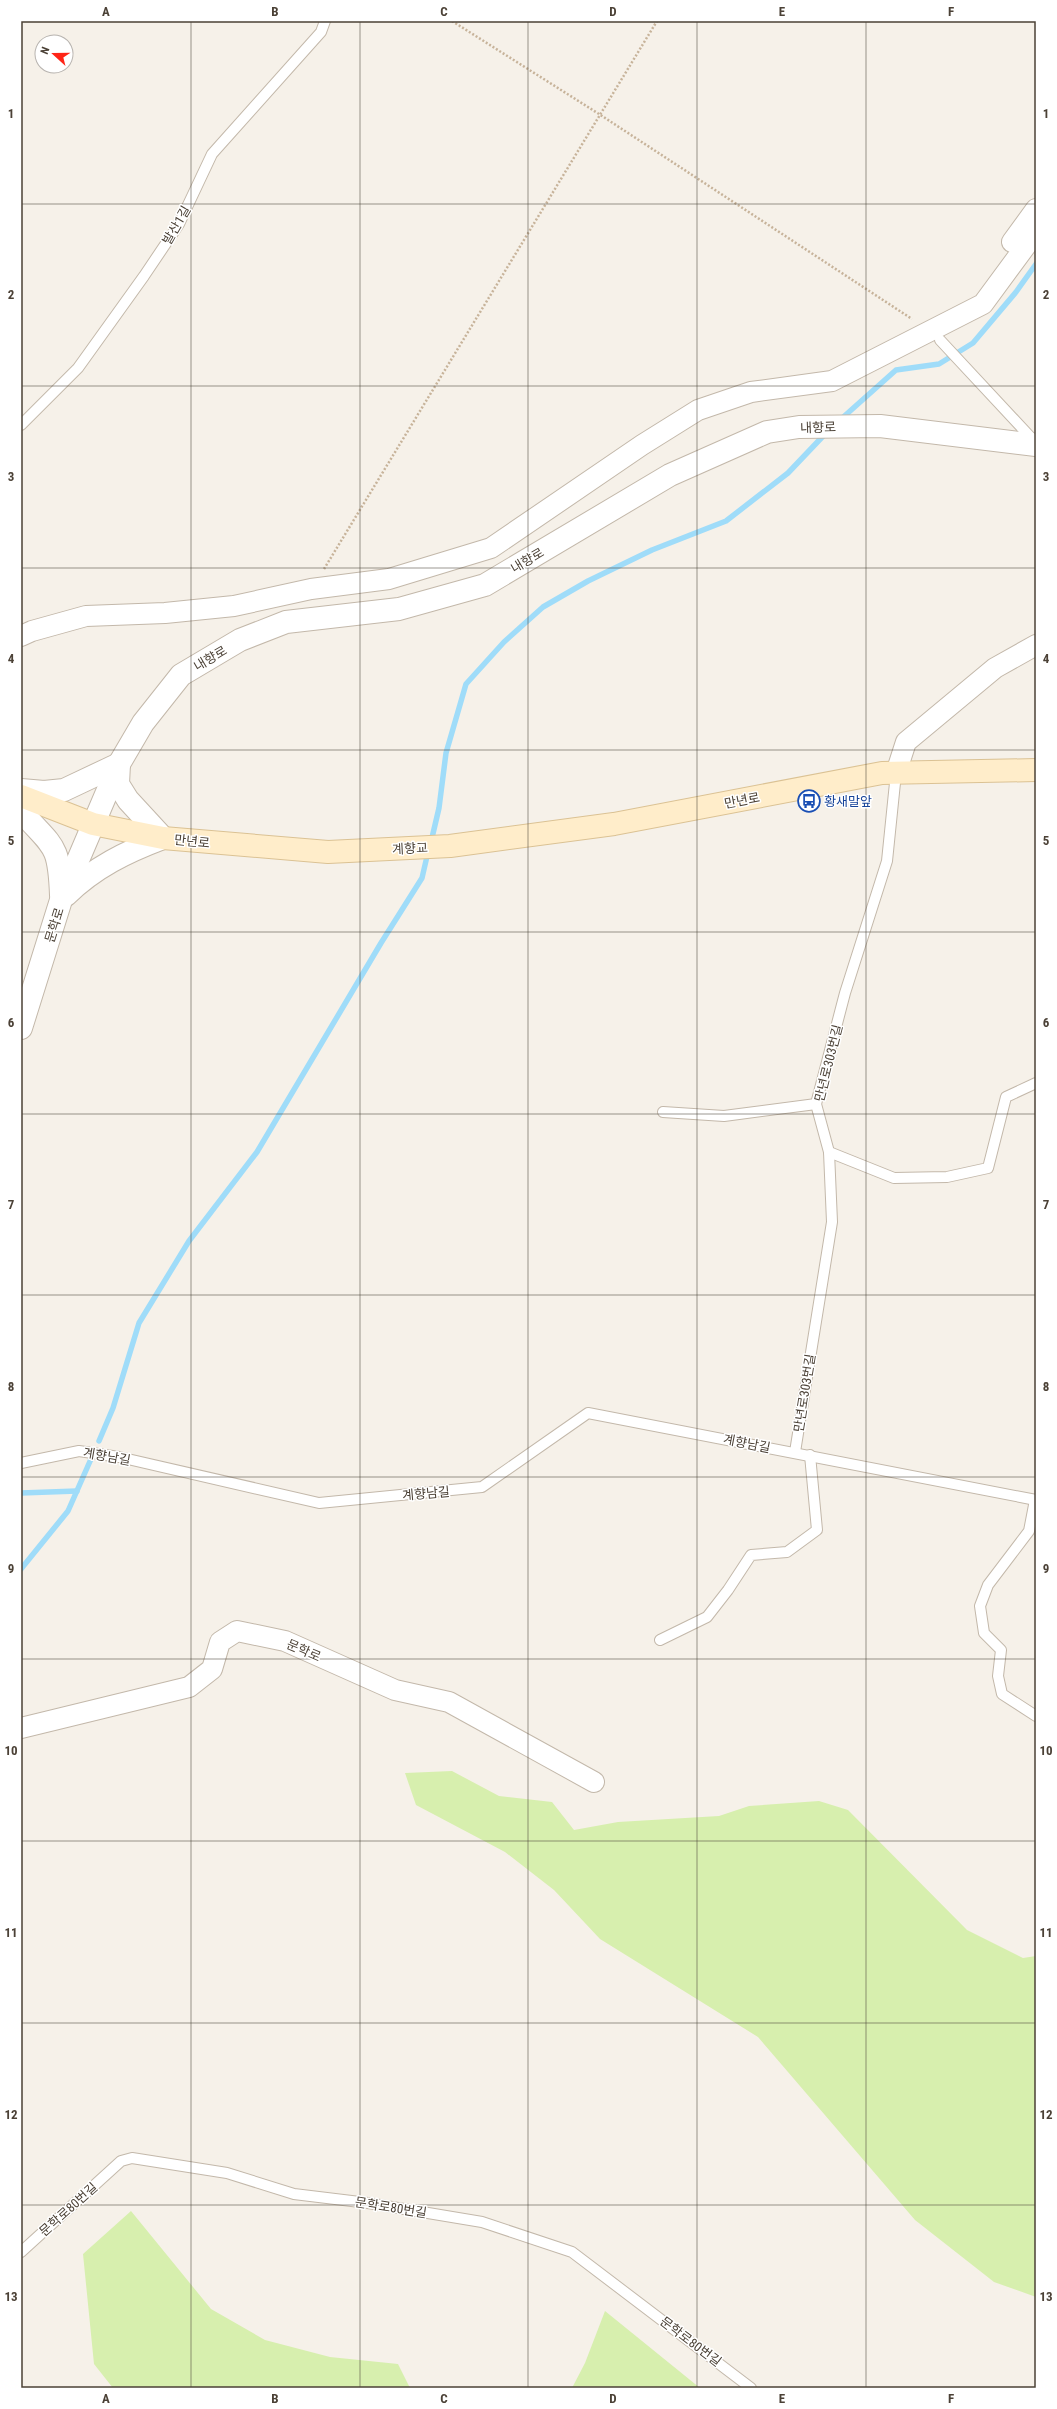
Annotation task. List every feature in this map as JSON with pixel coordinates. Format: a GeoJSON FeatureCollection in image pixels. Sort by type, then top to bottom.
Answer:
{"type":"FeatureCollection","features":[{"type":"Feature","properties":{"kind":"main road","name":"만년로"},"geometry":{"type":"LineString","coordinates":[[450,846],[614,824],[882,773],[1036,770]]}},
{"type":"Feature","properties":{"kind":"main road","name":"만년로"},"geometry":{"type":"LineString","coordinates":[[21,796],[93,824],[163,838],[328,852],[370,850]]}},
{"type":"Feature","properties":{"kind":"main road","name":"계향교"},"geometry":{"type":"LineString","coordinates":[[370,850],[450,846]]}},
{"type":"Feature","properties":{"kind":"street"},"geometry":{"type":"LineString","coordinates":[[960,316],[1036,209]]}},
{"type":"Feature","properties":{"kind":"street"},"geometry":{"type":"LineString","coordinates":[[21,636],[32,631],[86,616],[165,613],[234,606],[311,589],[389,580],[491,548],[642,445],[698,410],[751,392],[832,381],[935,335],[960,316],[983,304],[1036,232]]}},
{"type":"Feature","properties":{"kind":"street","name":"내향로"},"geometry":{"type":"LineString","coordinates":[[93,824],[119,764],[143,723],[181,675],[240,640],[286,622],[399,609],[485,585],[670,475],[767,432],[799,427],[880,426],[1036,444]]}},
{"type":"Feature","properties":{"kind":"street"},"geometry":{"type":"LineString","coordinates":[[896,773],[906,742],[995,668],[1036,645]]}},
{"type":"Feature","properties":{"kind":"street"},"geometry":{"type":"LineString","coordinates":[[21,790],[44,792],[64,790],[119,764],[118,784],[128,800],[163,838],[113,859],[85,877],[61,900]]}},
{"type":"Feature","properties":{"kind":"street"},"geometry":{"type":"LineString","coordinates":[[21,811],[44,833],[57,853],[60,867],[61,900]]}},
{"type":"Feature","properties":{"kind":"street","name":"문학로"},"geometry":{"type":"LineString","coordinates":[[21,1028],[61,900],[93,824]]}},
{"type":"Feature","properties":{"kind":"street","name":"문학로"},"geometry":{"type":"LineString","coordinates":[[21,1728],[190,1687],[212,1669],[220,1642],[237,1631],[286,1641],[396,1690],[448,1702],[594,1782]]}},
{"type":"Feature","properties":{"kind":"lane","name":"발산1길"},"geometry":{"type":"LineString","coordinates":[[21,425],[78,368],[179,224],[212,154],[321,32],[325,21]]}},
{"type":"Feature","properties":{"kind":"lane"},"geometry":{"type":"LineString","coordinates":[[935,335],[968,368],[1036,444]]}},
{"type":"Feature","properties":{"kind":"lane","name":"만년로303번길"},"geometry":{"type":"LineString","coordinates":[[795,1452],[832,1222],[829,1152],[816,1104],[845,993],[887,861],[896,773]]}},
{"type":"Feature","properties":{"kind":"lane"},"geometry":{"type":"LineString","coordinates":[[829,1152],[894,1178],[947,1177],[988,1168],[1006,1097],[1036,1083]]}},
{"type":"Feature","properties":{"kind":"lane"},"geometry":{"type":"LineString","coordinates":[[663,1112],[724,1116],[816,1104]]}},
{"type":"Feature","properties":{"kind":"lane","name":"계향남길"},"geometry":{"type":"LineString","coordinates":[[21,1464],[79,1450],[119,1457],[319,1503],[482,1487],[588,1412],[1035,1500],[1030,1531],[988,1585],[980,1606],[984,1633],[1000,1650],[998,1676],[1002,1694],[1036,1716]]}},
{"type":"Feature","properties":{"kind":"lane"},"geometry":{"type":"LineString","coordinates":[[660,1640],[707,1616],[728,1590],[751,1555],[787,1552],[817,1530],[810,1455]]}},
{"type":"Feature","properties":{"kind":"lane","name":"문학로80번길"},"geometry":{"type":"LineString","coordinates":[[21,2252],[121,2161],[132,2158],[227,2173],[294,2194],[368,2203],[482,2222],[572,2252],[751,2388]]}},
{"type":"Feature","properties":{"kind":"path"},"geometry":{"type":"LineString","coordinates":[[452,21],[599,114],[935,335]]}},
{"type":"Feature","properties":{"kind":"path"},"geometry":{"type":"LineString","coordinates":[[311,589],[657,21]]}},
{"type":"Feature","properties":{"kind":"green space"},"geometry":{"type":"Polygon","coordinates":[[[452,1771],[499,1796],[552,1802],[574,1830],[618,1822],[719,1816],[749,1806],[819,1801],[848,1810],[967,1930],[1023,1958],[1036,1956],[1036,2297],[994,2282],[915,2220],[758,2037],[600,1939],[554,1890],[505,1852],[416,1805],[405,1773],[452,1771]]]}},
{"type":"Feature","properties":{"kind":"green space"},"geometry":{"type":"Polygon","coordinates":[[[131,2211],[211,2309],[265,2340],[330,2357],[398,2364],[410,2388],[113,2388],[94,2364],[83,2254],[131,2211]]]}},
{"type":"Feature","properties":{"kind":"green space"},"geometry":{"type":"Polygon","coordinates":[[[605,2311],[700,2388],[572,2388],[585,2363],[605,2311]]]}},
{"type":"Feature","properties":{"kind":"waterway"},"geometry":{"type":"LineString","coordinates":[[840,420],[896,370],[939,364],[973,343],[1016,292],[1036,264]]}},
{"type":"Feature","properties":{"kind":"waterway"},"geometry":{"type":"LineString","coordinates":[[431,842],[439,808],[446,753],[466,684],[504,642],[543,607],[588,581],[652,550],[726,521],[788,473],[826,433]]}},
{"type":"Feature","properties":{"kind":"waterway"},"geometry":{"type":"LineString","coordinates":[[99,1441],[113,1408],[139,1323],[189,1241],[257,1152],[381,943],[422,878],[428,852]]}},
{"type":"Feature","properties":{"kind":"waterway"},"geometry":{"type":"LineString","coordinates":[[21,1569],[68,1511],[91,1459]]}},
{"type":"Feature","properties":{"kind":"waterway"},"geometry":{"type":"LineString","coordinates":[[21,1493],[77,1491]]}},
{"type":"Feature","properties":{"kind":"place","name":"황새말앞"},"geometry":{"type":"Point","coordinates":[809,801]}}]}
